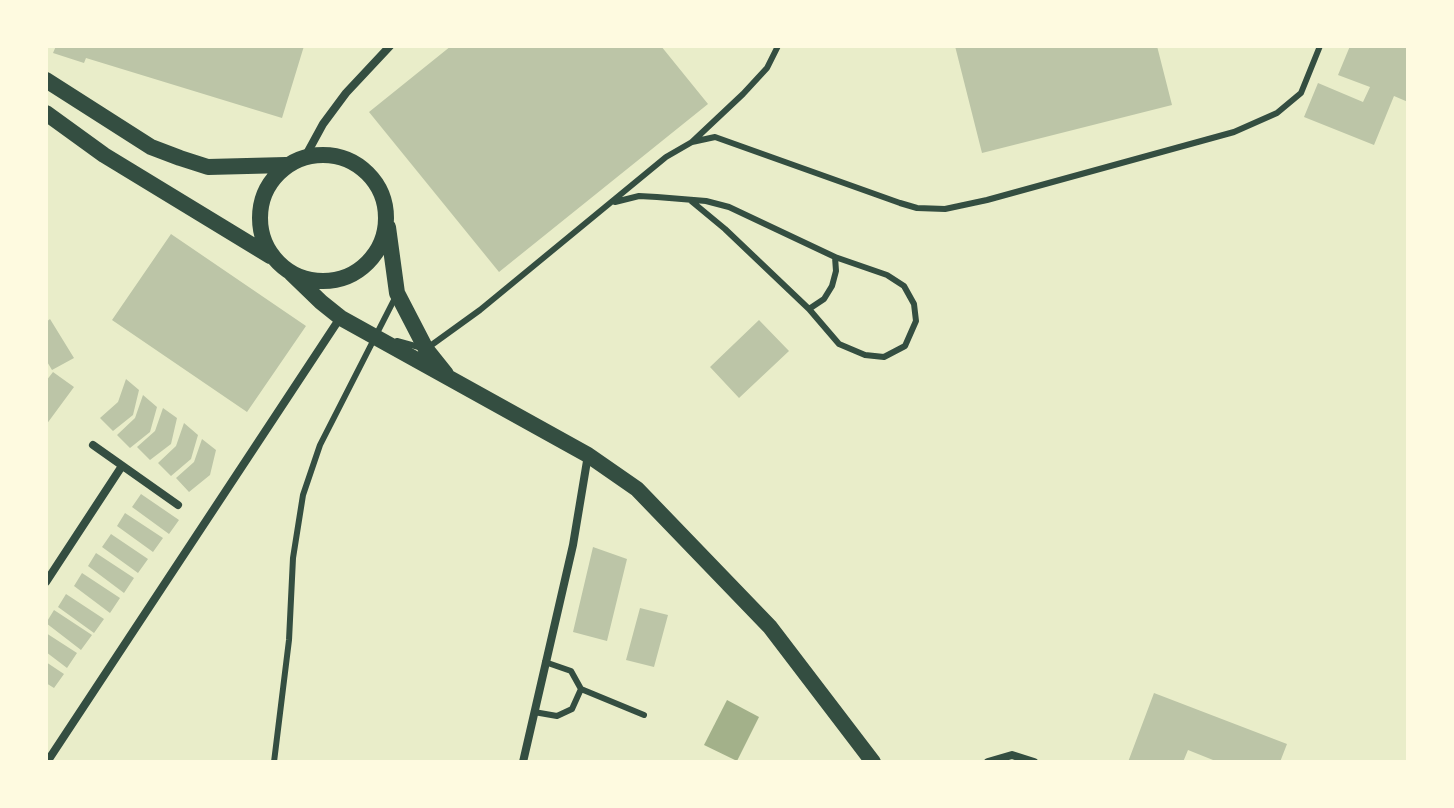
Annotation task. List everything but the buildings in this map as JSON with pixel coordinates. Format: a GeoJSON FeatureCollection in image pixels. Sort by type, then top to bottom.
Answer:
{"type":"FeatureCollection","features":[{"type":"Feature","properties":{"kind":"main road"},"geometry":{"type":"LineString","coordinates":[[46,80],[151,147],[208,167],[286,165],[305,157],[325,154],[344,158],[362,167],[380,191],[397,293],[426,349],[452,381]]}},
{"type":"Feature","properties":{"kind":"main road"},"geometry":{"type":"LineString","coordinates":[[47,115],[104,155],[202,212],[275,260],[341,318],[588,455],[637,489],[770,627],[873,762]]}},
{"type":"Feature","properties":{"kind":"main road"},"geometry":{"type":"LineString","coordinates":[[275,260],[261,233],[259,218],[266,188],[286,165]]}},
{"type":"Feature","properties":{"kind":"main road"},"geometry":{"type":"LineString","coordinates":[[291,273],[309,280],[328,281],[362,269],[375,255],[384,238],[387,220]]}},
{"type":"Feature","properties":{"kind":"street"},"geometry":{"type":"LineString","coordinates":[[305,157],[323,124],[346,93],[390,46]]}},
{"type":"Feature","properties":{"kind":"street"},"geometry":{"type":"LineString","coordinates":[[47,762],[341,318]]}},
{"type":"Feature","properties":{"kind":"street"},"geometry":{"type":"LineString","coordinates":[[93,445],[178,505]]}},
{"type":"Feature","properties":{"kind":"street"},"geometry":{"type":"LineString","coordinates":[[523,762],[573,545],[588,455]]}},
{"type":"Feature","properties":{"kind":"street"},"geometry":{"type":"LineString","coordinates":[[46,582],[122,466]]}},
{"type":"Feature","properties":{"kind":"street"},"geometry":{"type":"LineString","coordinates":[[988,762],[1012,755],[1034,762]]}},
{"type":"Feature","properties":{"kind":"lane"},"geometry":{"type":"LineString","coordinates":[[374,336],[426,349],[615,202],[666,157],[692,142],[767,68],[778,46]]}},
{"type":"Feature","properties":{"kind":"lane"},"geometry":{"type":"LineString","coordinates":[[692,142],[715,137],[900,203],[917,208],[945,209],[1234,132],[1277,113],[1301,93],[1320,46]]}},
{"type":"Feature","properties":{"kind":"lane"},"geometry":{"type":"LineString","coordinates":[[615,202],[639,196],[690,200],[729,207],[835,257],[887,275],[904,286],[914,304],[916,321],[905,346],[884,357],[865,355],[839,344],[809,309],[690,200]]}},
{"type":"Feature","properties":{"kind":"lane"},"geometry":{"type":"LineString","coordinates":[[809,309],[824,299],[832,286],[836,271],[835,257]]}},
{"type":"Feature","properties":{"kind":"lane"},"geometry":{"type":"LineString","coordinates":[[274,762],[289,640],[293,558],[303,495],[320,445],[397,293]]}},
{"type":"Feature","properties":{"kind":"lane"},"geometry":{"type":"LineString","coordinates":[[545,662],[571,671],[581,689],[644,715]]}},
{"type":"Feature","properties":{"kind":"lane"},"geometry":{"type":"LineString","coordinates":[[534,712],[557,716],[572,709],[581,689]]}},
{"type":"Feature","properties":{"kind":"shaded area"},"geometry":{"type":"Polygon","coordinates":[[[727,700],[759,717],[737,761],[704,745],[727,700]]]}}]}
